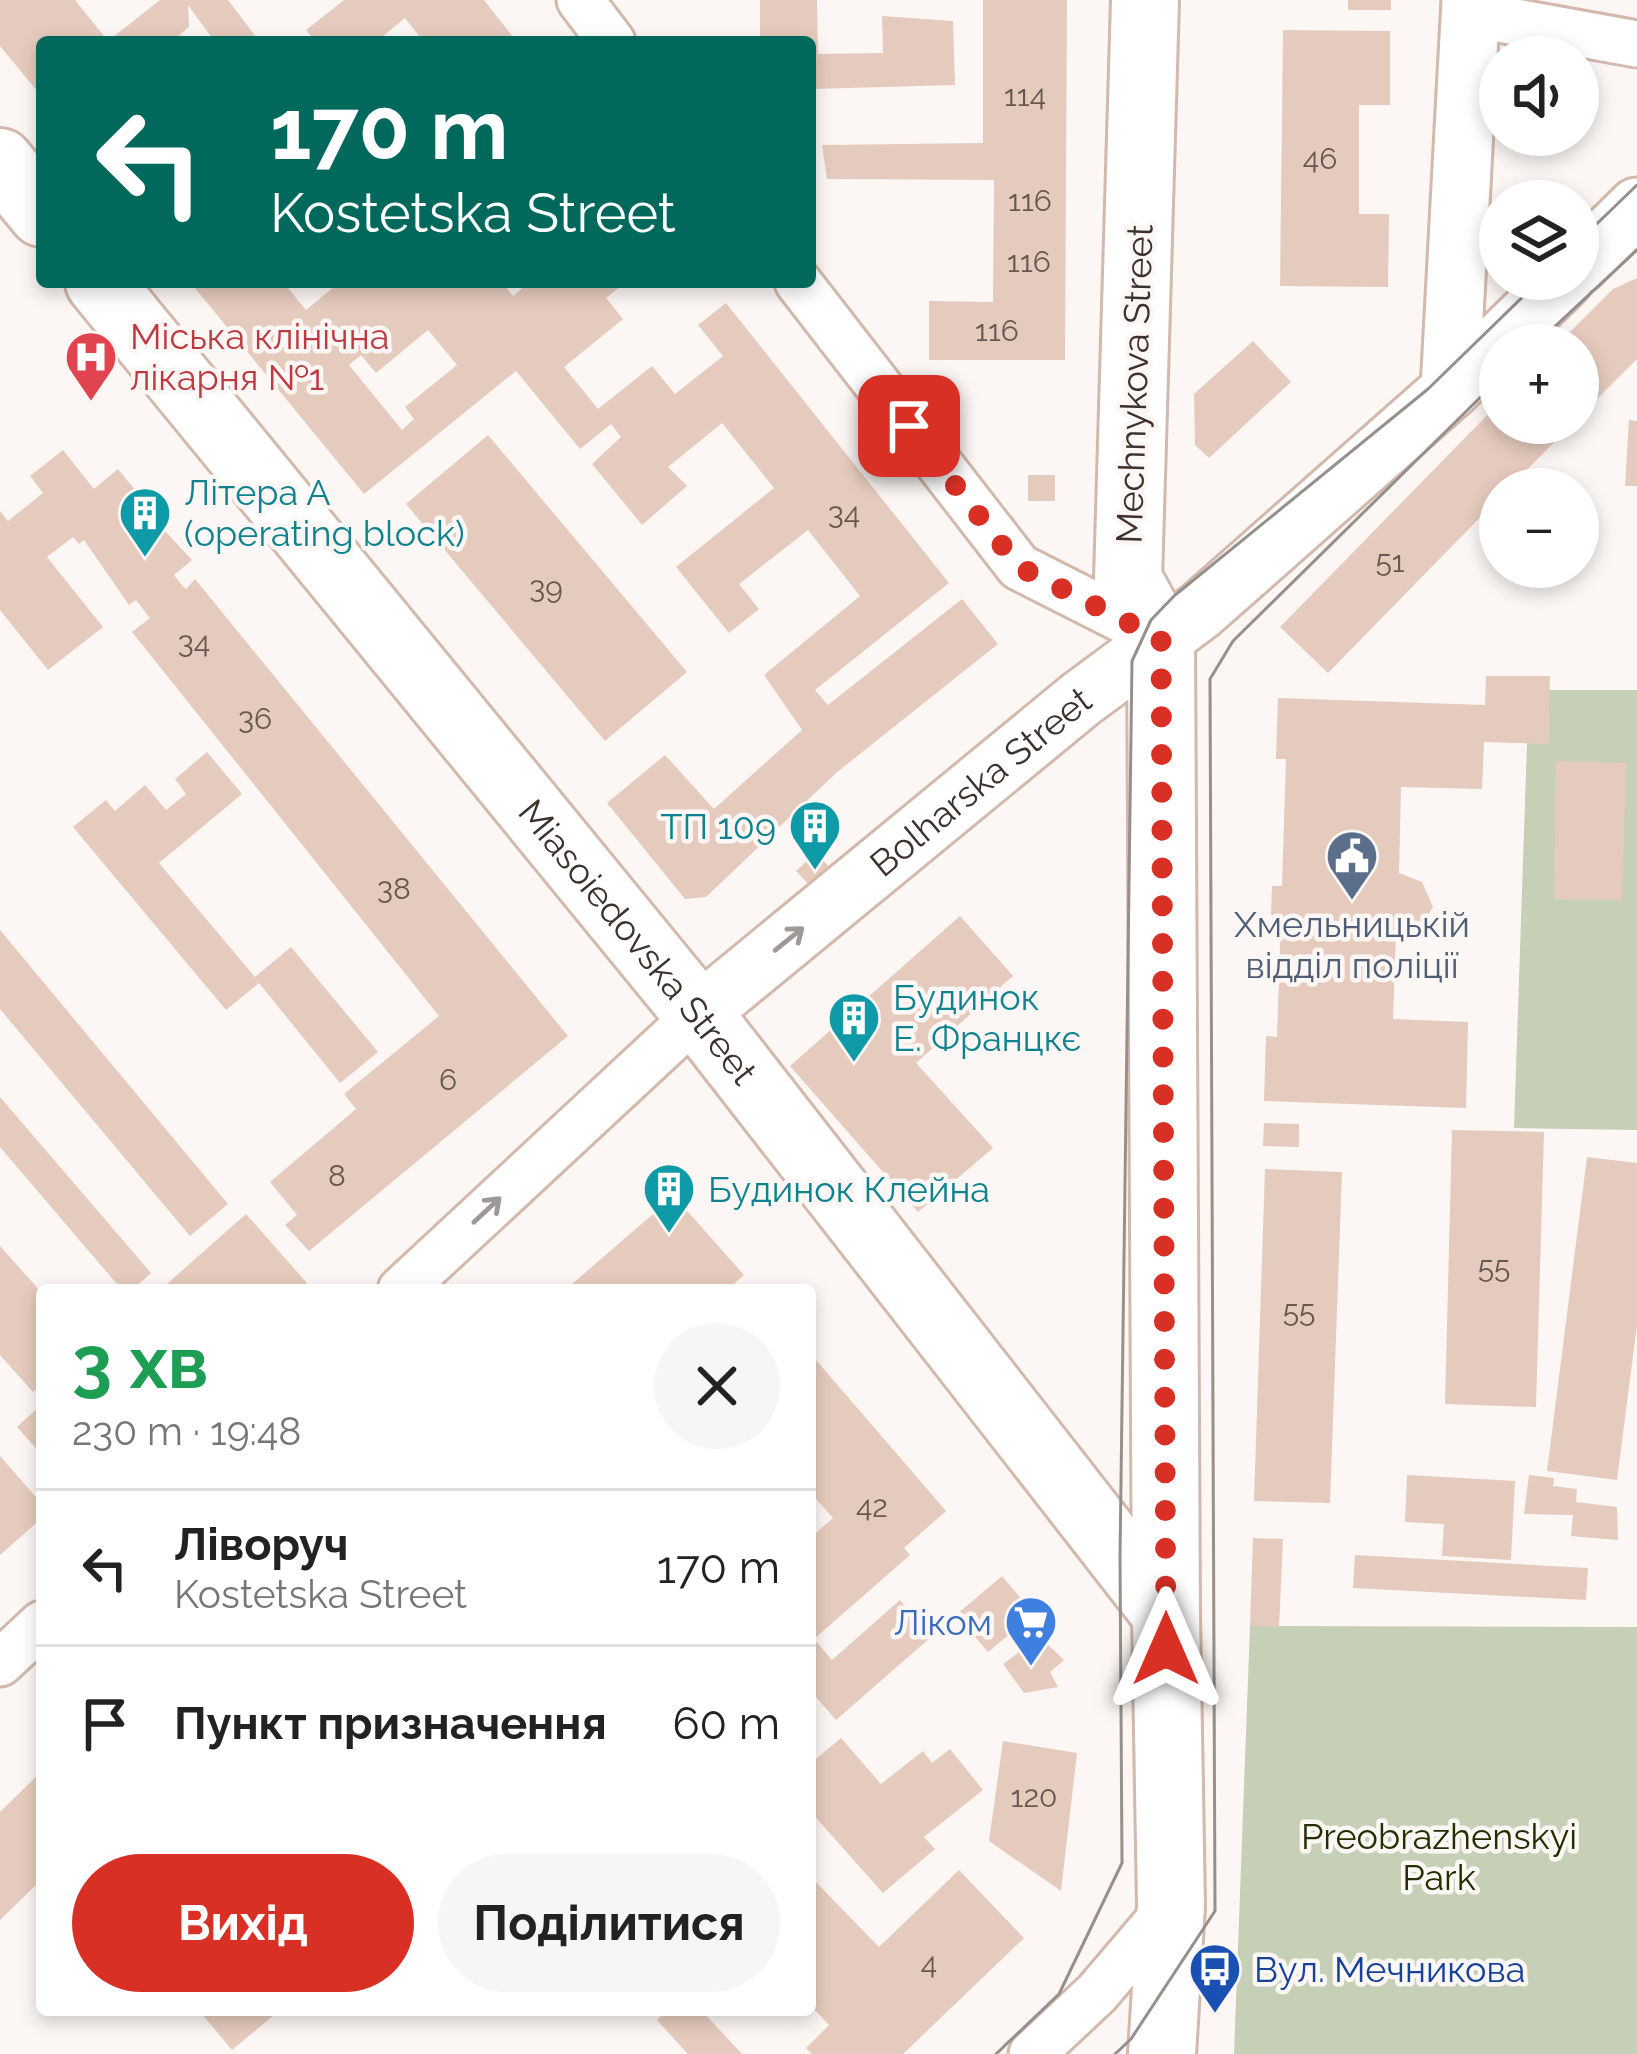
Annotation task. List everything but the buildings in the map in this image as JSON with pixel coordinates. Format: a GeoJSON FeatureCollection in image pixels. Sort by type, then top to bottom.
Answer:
{"type":"FeatureCollection","features":[{"type":"Feature","properties":{"kind":"main road","name":"Mechnykova Street"},"geometry":{"type":"LineString","coordinates":[[1145,0],[1128,579],[1161,639],[1172,1906],[1162,2054]]}},
{"type":"Feature","properties":{"kind":"main road"},"geometry":{"type":"LineString","coordinates":[[0,162],[36,206]]}},
{"type":"Feature","properties":{"kind":"main road","name":"Miasoiedovska Street"},"geometry":{"type":"LineString","coordinates":[[104,288],[698,1014],[1166,1614]]}},
{"type":"Feature","properties":{"kind":"street"},"geometry":{"type":"LineString","coordinates":[[580,0],[607,36]]}},
{"type":"Feature","properties":{"kind":"street"},"geometry":{"type":"LineString","coordinates":[[1450,390],[1471,7],[1637,44]]}},
{"type":"Feature","properties":{"kind":"street"},"geometry":{"type":"LineString","coordinates":[[1599,244],[1637,207]]}},
{"type":"Feature","properties":{"kind":"street"},"geometry":{"type":"LineString","coordinates":[[803,288],[1019,567],[1161,639]]}},
{"type":"Feature","properties":{"kind":"street","name":"Bolharska Street"},"geometry":{"type":"LineString","coordinates":[[407,1284],[698,1014],[1200,611],[1450,390],[1542,300]]}},
{"type":"Feature","properties":{"kind":"street"},"geometry":{"type":"LineString","coordinates":[[0,1663],[36,1630]]}},
{"type":"Feature","properties":{"kind":"street"},"geometry":{"type":"LineString","coordinates":[[1032,2054],[1097,1993],[1172,1906]]}},
{"type":"Feature","properties":{"kind":"green space"},"geometry":{"type":"Polygon","coordinates":[[[1549,690],[1637,690],[1637,1130],[1514,1128],[1527,743],[1548,743],[1549,690]]]}},
{"type":"Feature","properties":{"kind":"green space","name":"Preobrazhenskyi Park"},"geometry":{"type":"Polygon","coordinates":[[[1250,1626],[1637,1627],[1637,2054],[1234,2054],[1250,1626]]]}},
{"type":"Feature","properties":{"kind":"tram line"},"geometry":{"type":"LineString","coordinates":[[1599,222],[1637,185]]}},
{"type":"Feature","properties":{"kind":"tram line"},"geometry":{"type":"LineString","coordinates":[[1558,324],[1637,250]]}},
{"type":"Feature","properties":{"kind":"tram line"},"geometry":{"type":"LineString","coordinates":[[996,2054],[1059,1994],[1122,1863],[1120,1557],[1132,661],[1151,620],[1174,596],[1428,389],[1519,300]]}},
{"type":"Feature","properties":{"kind":"tram line"},"geometry":{"type":"LineString","coordinates":[[1115,2054],[1131,2039],[1215,1911],[1210,679],[1233,641],[1479,399]]}},
{"type":"Feature","properties":{"kind":"place","name":"Міська клінічна лікарня №1"},"geometry":{"type":"Point","coordinates":[91,403]}},
{"type":"Feature","properties":{"kind":"place","name":"Літера А (operating block)"},"geometry":{"type":"Point","coordinates":[145,559]}},
{"type":"Feature","properties":{"kind":"place","name":"ТП 109"},"geometry":{"type":"Point","coordinates":[815,872]}},
{"type":"Feature","properties":{"kind":"place","name":"Хмельницькій відділ поліції"},"geometry":{"type":"Point","coordinates":[1352,902]}},
{"type":"Feature","properties":{"kind":"place","name":"Будинок Е. Францкє"},"geometry":{"type":"Point","coordinates":[854,1064]}},
{"type":"Feature","properties":{"kind":"place","name":"Будинок Клейна"},"geometry":{"type":"Point","coordinates":[669,1235]}},
{"type":"Feature","properties":{"kind":"place","name":"Ліком"},"geometry":{"type":"Point","coordinates":[1031,1668]}},
{"type":"Feature","properties":{"kind":"place","name":"Вул. Мечникова"},"geometry":{"type":"Point","coordinates":[1215,2015]}},
{"type":"Feature","properties":{"kind":"route"},"geometry":{"type":"LineString","coordinates":[[909,426],[1019,567],[1161,639],[1166,1649]]}}]}
